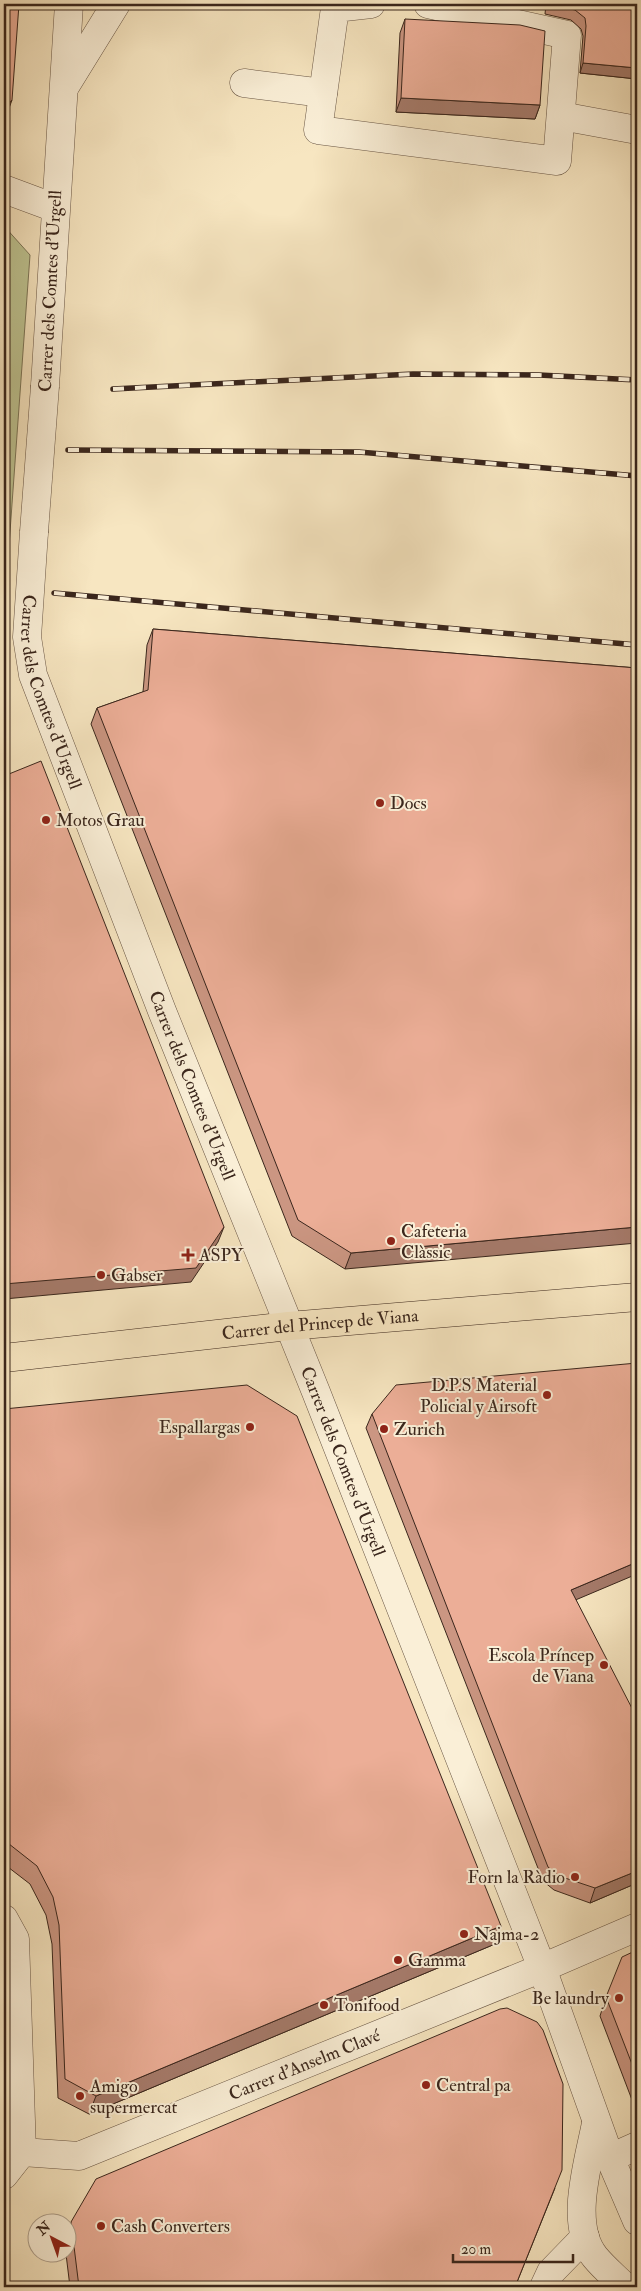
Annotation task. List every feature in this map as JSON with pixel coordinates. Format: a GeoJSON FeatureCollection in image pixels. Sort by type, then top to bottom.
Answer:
{"type":"FeatureCollection","features":[{"type":"Feature","properties":{"kind":"main road","name":"Carrer del Princep de Viana"},"geometry":{"type":"LineString","coordinates":[[4,1358],[289,1326],[637,1298]]}},
{"type":"Feature","properties":{"kind":"street","name":"Carrer dels Comtes d'Urgell"},"geometry":{"type":"LineString","coordinates":[[69,4],[55,208],[53,268],[27,637],[34,675],[162,1011],[289,1326],[542,1968],[610,2158],[637,2221]]}},
{"type":"Feature","properties":{"kind":"street"},"geometry":{"type":"LineString","coordinates":[[64,88],[116,4]]}},
{"type":"Feature","properties":{"kind":"street"},"geometry":{"type":"LineString","coordinates":[[371,4],[335,8],[318,130],[557,161],[567,35],[428,4]]}},
{"type":"Feature","properties":{"kind":"street"},"geometry":{"type":"LineString","coordinates":[[244,83],[323,93]]}},
{"type":"Feature","properties":{"kind":"street"},"geometry":{"type":"LineString","coordinates":[[561,116],[637,130]]}},
{"type":"Feature","properties":{"kind":"street"},"geometry":{"type":"LineString","coordinates":[[4,189],[55,208]]}},
{"type":"Feature","properties":{"kind":"street"},"geometry":{"type":"LineString","coordinates":[[4,1919],[15,1939],[13,2147],[4,2175]]}},
{"type":"Feature","properties":{"kind":"street","name":"Carrer d'Anselm Clavé"},"geometry":{"type":"LineString","coordinates":[[13,2147],[78,2156],[542,1968],[637,1927]]}},
{"type":"Feature","properties":{"kind":"street"},"geometry":{"type":"LineString","coordinates":[[597,2122],[582,2198],[584,2237],[594,2256],[625,2287]]}},
{"type":"Feature","properties":{"kind":"street"},"geometry":{"type":"LineString","coordinates":[[610,2158],[637,2146]]}},
{"type":"Feature","properties":{"kind":"street"},"geometry":{"type":"LineString","coordinates":[[544,2287],[551,2272],[584,2237]]}},
{"type":"Feature","properties":{"kind":"green space"},"geometry":{"type":"Polygon","coordinates":[[[4,226],[30,255],[4,615],[4,226]]]}},
{"type":"Feature","properties":{"kind":"building"},"geometry":{"type":"Polygon","coordinates":[[[4,4],[19,4],[12,100],[4,109],[4,4]]]}},
{"type":"Feature","properties":{"kind":"building"},"geometry":{"type":"Polygon","coordinates":[[[549,4],[637,4],[637,68],[583,63],[585,18],[575,10],[549,4]]]}},
{"type":"Feature","properties":{"kind":"building"},"geometry":{"type":"Polygon","coordinates":[[[405,19],[520,25],[545,31],[540,105],[401,98],[405,19]]]}},
{"type":"Feature","properties":{"kind":"building"},"geometry":{"type":"Polygon","coordinates":[[[153,629],[637,668],[637,1227],[351,1253],[298,1220],[97,708],[148,690],[153,629]]]}},
{"type":"Feature","properties":{"kind":"building"},"geometry":{"type":"Polygon","coordinates":[[[41,761],[224,1227],[196,1268],[4,1284],[4,776],[41,761]]]}},
{"type":"Feature","properties":{"kind":"building"},"geometry":{"type":"Polygon","coordinates":[[[637,1363],[637,1562],[571,1590],[637,1718],[637,1871],[595,1888],[559,1876],[548,1867],[372,1414],[396,1385],[637,1363]]]}},
{"type":"Feature","properties":{"kind":"building"},"geometry":{"type":"Polygon","coordinates":[[[247,1385],[297,1416],[501,1926],[96,2096],[65,2079],[59,1925],[53,1897],[37,1866],[4,1840],[4,1409],[247,1385]]]}},
{"type":"Feature","properties":{"kind":"building"},"geometry":{"type":"Polygon","coordinates":[[[637,1950],[637,2077],[606,1997],[622,1957],[637,1950]]]}},
{"type":"Feature","properties":{"kind":"building"},"geometry":{"type":"Polygon","coordinates":[[[507,2008],[537,2022],[543,2030],[563,2084],[562,2170],[515,2287],[79,2287],[76,2264],[78,2264],[78,2214],[76,2214],[96,2179],[500,2009],[507,2008]]]}},
{"type":"Feature","properties":{"kind":"railway"},"geometry":{"type":"LineString","coordinates":[[113,389],[413,374],[539,375],[637,380]]}},
{"type":"Feature","properties":{"kind":"railway"},"geometry":{"type":"LineString","coordinates":[[68,450],[359,452],[637,476]]}},
{"type":"Feature","properties":{"kind":"railway"},"geometry":{"type":"LineString","coordinates":[[54,593],[637,645]]}},
{"type":"Feature","properties":{"kind":"place","name":"Docs"},"geometry":{"type":"Point","coordinates":[380,803]}},
{"type":"Feature","properties":{"kind":"place","name":"Motos Grau"},"geometry":{"type":"Point","coordinates":[46,820]}},
{"type":"Feature","properties":{"kind":"place","name":"Cafeteria Clàssic"},"geometry":{"type":"Point","coordinates":[391,1241]}},
{"type":"Feature","properties":{"kind":"place","name":"ASPY"},"geometry":{"type":"Point","coordinates":[188,1255]}},
{"type":"Feature","properties":{"kind":"place","name":"Gabser"},"geometry":{"type":"Point","coordinates":[101,1275]}},
{"type":"Feature","properties":{"kind":"place","name":"D.P.S Material Policial y Airsoft"},"geometry":{"type":"Point","coordinates":[547,1395]}},
{"type":"Feature","properties":{"kind":"place","name":"Espallargas"},"geometry":{"type":"Point","coordinates":[250,1427]}},
{"type":"Feature","properties":{"kind":"place","name":"Zurich"},"geometry":{"type":"Point","coordinates":[384,1429]}},
{"type":"Feature","properties":{"kind":"place","name":"Escola Príncep de Viana"},"geometry":{"type":"Point","coordinates":[604,1665]}},
{"type":"Feature","properties":{"kind":"place","name":"Forn la Ràdio"},"geometry":{"type":"Point","coordinates":[575,1877]}},
{"type":"Feature","properties":{"kind":"place","name":"Najma-2"},"geometry":{"type":"Point","coordinates":[464,1934]}},
{"type":"Feature","properties":{"kind":"place","name":"Gamma"},"geometry":{"type":"Point","coordinates":[398,1960]}},
{"type":"Feature","properties":{"kind":"place","name":"Be laundry"},"geometry":{"type":"Point","coordinates":[619,1998]}},
{"type":"Feature","properties":{"kind":"place","name":"Tonifood"},"geometry":{"type":"Point","coordinates":[324,2005]}},
{"type":"Feature","properties":{"kind":"place","name":"Central pa"},"geometry":{"type":"Point","coordinates":[426,2085]}},
{"type":"Feature","properties":{"kind":"place","name":"Amigo supermercat"},"geometry":{"type":"Point","coordinates":[80,2096]}},
{"type":"Feature","properties":{"kind":"place","name":"Cash Converters"},"geometry":{"type":"Point","coordinates":[101,2226]}}]}
